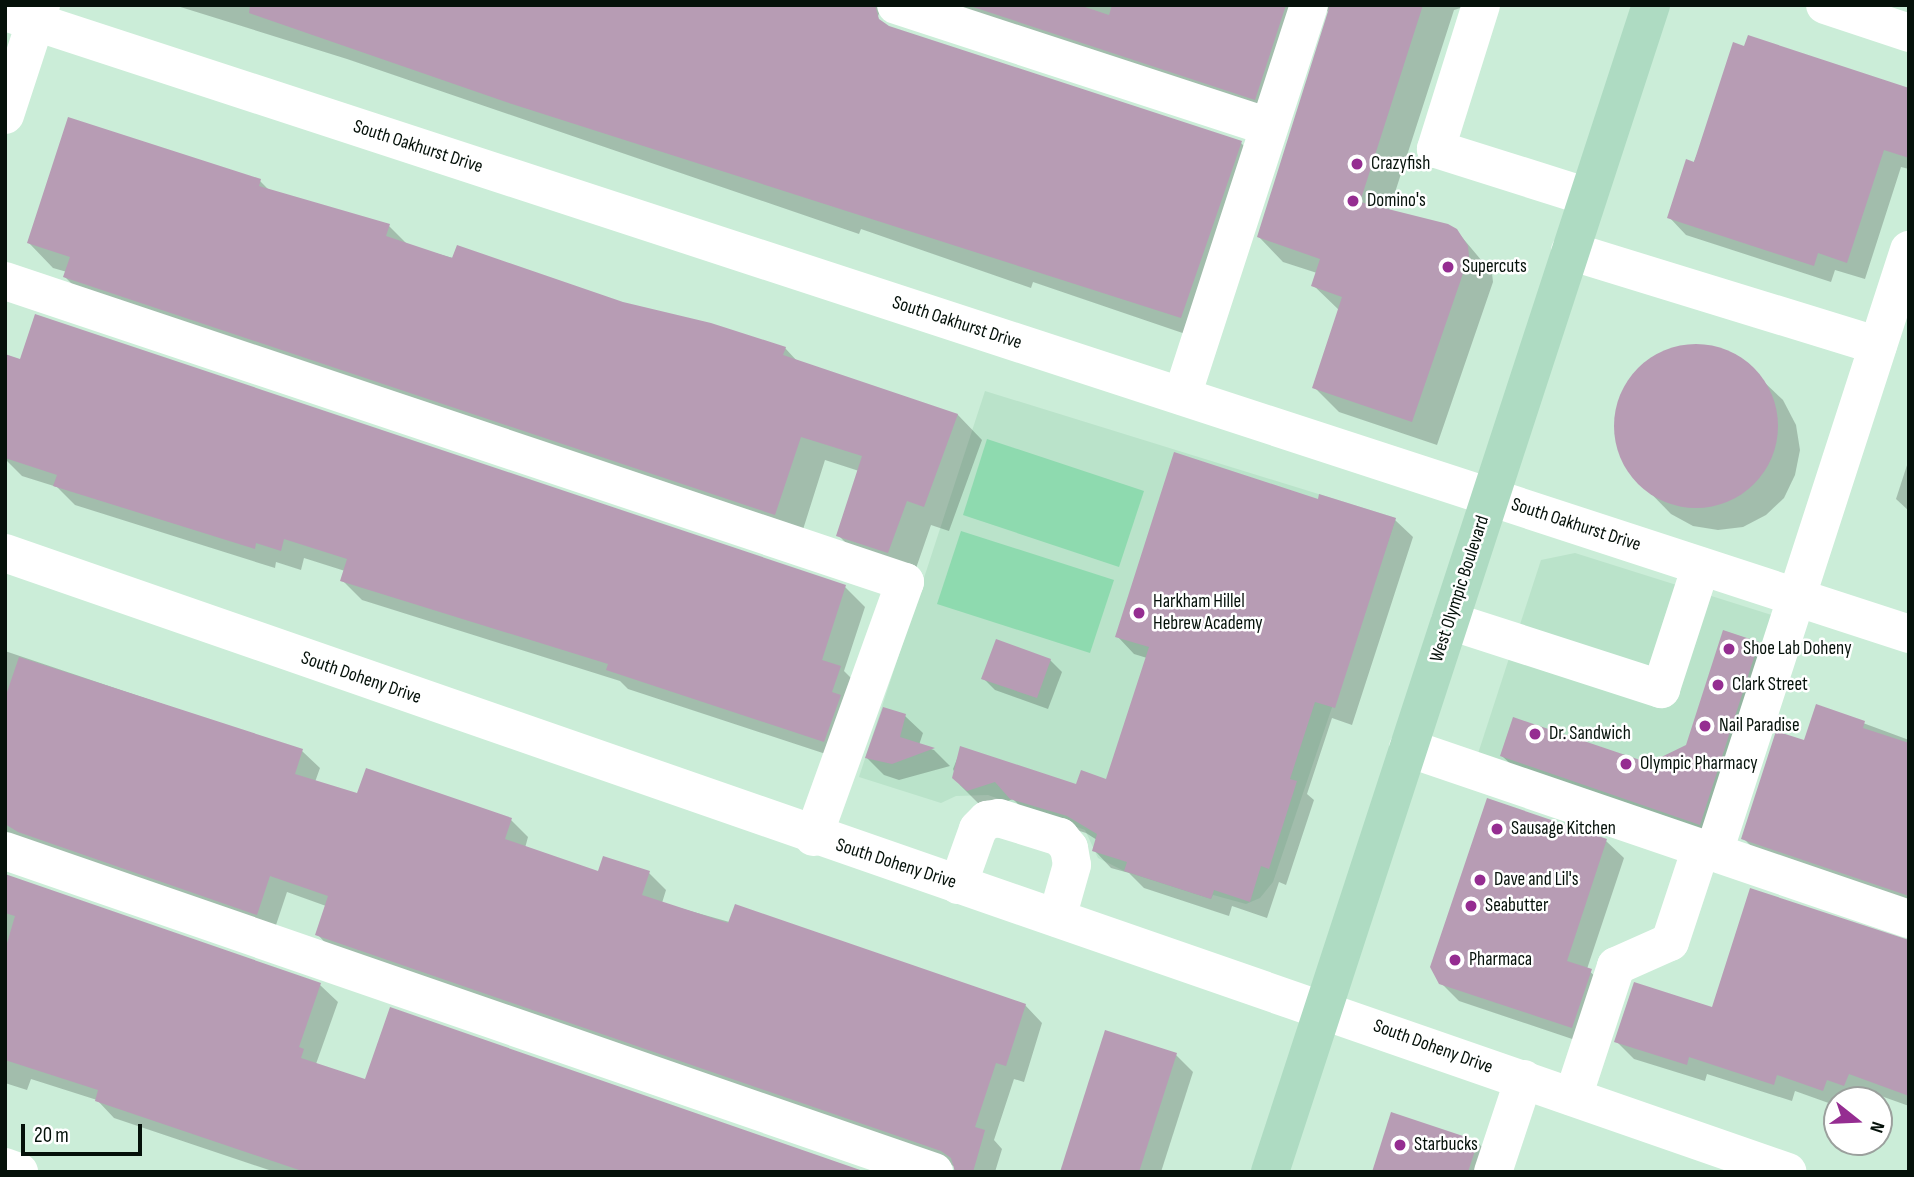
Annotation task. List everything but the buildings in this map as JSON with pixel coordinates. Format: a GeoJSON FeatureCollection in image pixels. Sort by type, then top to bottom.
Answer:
{"type":"FeatureCollection","features":[{"type":"Feature","properties":{"kind":"main road","name":"West Olympic Boulevard"},"geometry":{"type":"LineString","coordinates":[[1270,1172],[1651,5]]}},
{"type":"Feature","properties":{"kind":"street"},"geometry":{"type":"LineString","coordinates":[[896,5],[1269,127]]}},
{"type":"Feature","properties":{"kind":"street"},"geometry":{"type":"LineString","coordinates":[[1182,396],[1309,5]]}},
{"type":"Feature","properties":{"kind":"street"},"geometry":{"type":"LineString","coordinates":[[1481,5],[1436,149],[1588,197]]}},
{"type":"Feature","properties":{"kind":"street"},"geometry":{"type":"LineString","coordinates":[[1825,5],[1909,33]]}},
{"type":"Feature","properties":{"kind":"street"},"geometry":{"type":"LineString","coordinates":[[5,115],[27,13]]}},
{"type":"Feature","properties":{"kind":"street","name":"South Oakhurst Drive"},"geometry":{"type":"LineString","coordinates":[[27,13],[1490,498],[1909,634]]}},
{"type":"Feature","properties":{"kind":"street"},"geometry":{"type":"LineString","coordinates":[[1573,1097],[1616,965],[1670,942],[1708,850],[1890,336],[1909,250]]}},
{"type":"Feature","properties":{"kind":"street"},"geometry":{"type":"LineString","coordinates":[[1570,251],[1890,336]]}},
{"type":"Feature","properties":{"kind":"street"},"geometry":{"type":"LineString","coordinates":[[5,281],[905,582],[813,837]]}},
{"type":"Feature","properties":{"kind":"street","name":"South Doheny Drive"},"geometry":{"type":"LineString","coordinates":[[5,553],[813,837],[1324,1007],[1788,1172]]}},
{"type":"Feature","properties":{"kind":"street"},"geometry":{"type":"LineString","coordinates":[[1450,621],[1661,689],[1701,566]]}},
{"type":"Feature","properties":{"kind":"street"},"geometry":{"type":"LineString","coordinates":[[1408,748],[1909,919]]}},
{"type":"Feature","properties":{"kind":"street"},"geometry":{"type":"LineString","coordinates":[[958,885],[978,829],[987,820],[999,818],[1060,837],[1069,848],[1072,865],[1057,918]]}},
{"type":"Feature","properties":{"kind":"street"},"geometry":{"type":"LineString","coordinates":[[5,851],[929,1171]]}},
{"type":"Feature","properties":{"kind":"street"},"geometry":{"type":"LineString","coordinates":[[1493,1172],[1524,1079]]}},
{"type":"Feature","properties":{"kind":"street"},"geometry":{"type":"LineString","coordinates":[[5,1167],[19,1172]]}},
{"type":"Feature","properties":{"kind":"shaded area","name":"Harkham Hillel Hebrew Academy"},"geometry":{"type":"Polygon","coordinates":[[[985,391],[1396,518],[1273,882],[1260,898],[1246,904],[1213,895],[1211,899],[1124,871],[1098,858],[1085,830],[988,795],[956,796],[941,803],[859,777],[985,391]]]}},
{"type":"Feature","properties":{"kind":"shaded area"},"geometry":{"type":"Polygon","coordinates":[[[1575,553],[1778,617],[1710,845],[1474,766],[1541,560],[1575,553]]]}},
{"type":"Feature","properties":{"kind":"green space"},"geometry":{"type":"Polygon","coordinates":[[[987,439],[1144,491],[1119,567],[963,515],[987,439]]]}},
{"type":"Feature","properties":{"kind":"green space"},"geometry":{"type":"Polygon","coordinates":[[[961,531],[1114,580],[1090,653],[937,604],[961,531]]]}},
{"type":"Feature","properties":{"kind":"place","name":"Crazyfish"},"geometry":{"type":"Point","coordinates":[1357,164]}},
{"type":"Feature","properties":{"kind":"place","name":"Domino's"},"geometry":{"type":"Point","coordinates":[1353,201]}},
{"type":"Feature","properties":{"kind":"place","name":"Supercuts"},"geometry":{"type":"Point","coordinates":[1448,267]}},
{"type":"Feature","properties":{"kind":"place","name":"Harkham Hillel Hebrew Academy"},"geometry":{"type":"Point","coordinates":[1139,613]}},
{"type":"Feature","properties":{"kind":"place","name":"Shoe Lab Doheny"},"geometry":{"type":"Point","coordinates":[1729,649]}},
{"type":"Feature","properties":{"kind":"place","name":"Clark Street"},"geometry":{"type":"Point","coordinates":[1718,685]}},
{"type":"Feature","properties":{"kind":"place","name":"Nail Paradise"},"geometry":{"type":"Point","coordinates":[1705,726]}},
{"type":"Feature","properties":{"kind":"place","name":"Dr. Sandwich"},"geometry":{"type":"Point","coordinates":[1535,734]}},
{"type":"Feature","properties":{"kind":"place","name":"Olympic Pharmacy"},"geometry":{"type":"Point","coordinates":[1626,764]}},
{"type":"Feature","properties":{"kind":"place","name":"Sausage Kitchen"},"geometry":{"type":"Point","coordinates":[1497,829]}},
{"type":"Feature","properties":{"kind":"place","name":"Dave and Lil's"},"geometry":{"type":"Point","coordinates":[1480,880]}},
{"type":"Feature","properties":{"kind":"place","name":"Seabutter"},"geometry":{"type":"Point","coordinates":[1471,906]}},
{"type":"Feature","properties":{"kind":"place","name":"Pharmaca"},"geometry":{"type":"Point","coordinates":[1455,960]}},
{"type":"Feature","properties":{"kind":"place","name":"Starbucks"},"geometry":{"type":"Point","coordinates":[1400,1145]}}]}
